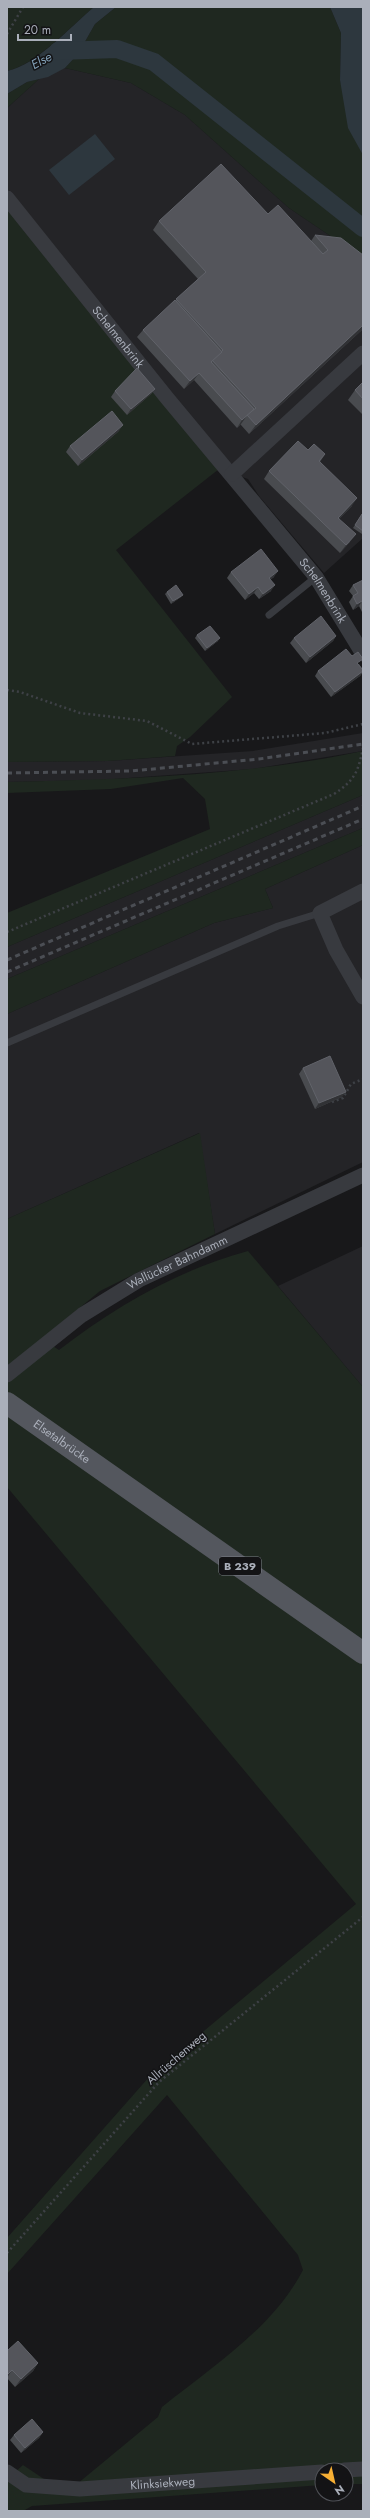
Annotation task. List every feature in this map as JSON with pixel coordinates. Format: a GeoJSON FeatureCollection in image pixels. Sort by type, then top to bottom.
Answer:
{"type":"FeatureCollection","features":[{"type":"Feature","properties":{"kind":"main road","name":"Elsetalbrücke"},"geometry":{"type":"LineString","coordinates":[[7,1403],[363,1653]]}},
{"type":"Feature","properties":{"kind":"street","name":"Schelmenbrink"},"geometry":{"type":"LineString","coordinates":[[7,198],[167,398],[232,474],[316,577],[363,654]]}},
{"type":"Feature","properties":{"kind":"street"},"geometry":{"type":"LineString","coordinates":[[232,474],[363,353]]}},
{"type":"Feature","properties":{"kind":"street"},"geometry":{"type":"LineString","coordinates":[[363,891],[320,913],[336,950],[363,997]]}},
{"type":"Feature","properties":{"kind":"street","name":"Wallücker Bahndamm"},"geometry":{"type":"LineString","coordinates":[[7,1375],[82,1315],[139,1280],[363,1175]]}},
{"type":"Feature","properties":{"kind":"street","name":"Klinksiekweg"},"geometry":{"type":"LineString","coordinates":[[7,2472],[26,2485],[80,2489],[314,2473]]}},
{"type":"Feature","properties":{"kind":"lane"},"geometry":{"type":"LineString","coordinates":[[269,615],[316,577]]}},
{"type":"Feature","properties":{"kind":"lane"},"geometry":{"type":"LineString","coordinates":[[7,1043],[278,926],[320,913]]}},
{"type":"Feature","properties":{"kind":"path"},"geometry":{"type":"LineString","coordinates":[[7,34],[24,7]]}},
{"type":"Feature","properties":{"kind":"path"},"geometry":{"type":"LineString","coordinates":[[7,690],[20,692],[80,713],[147,721],[192,744],[325,733],[361,725]]}},
{"type":"Feature","properties":{"kind":"path"},"geometry":{"type":"LineString","coordinates":[[7,932],[334,794],[349,784],[358,770],[363,748]]}},
{"type":"Feature","properties":{"kind":"path"},"geometry":{"type":"LineString","coordinates":[[332,1102],[344,1098],[351,1084],[363,1079]]}},
{"type":"Feature","properties":{"kind":"path","name":"Allrüschenweg"},"geometry":{"type":"LineString","coordinates":[[7,2253],[159,2082],[363,1917]]}},
{"type":"Feature","properties":{"kind":"shaded area"},"geometry":{"type":"Polygon","coordinates":[[[9,7],[94,7],[41,53],[30,61],[7,71],[7,10],[9,7]]]}},
{"type":"Feature","properties":{"kind":"shaded area"},"geometry":{"type":"Polygon","coordinates":[[[116,7],[330,7],[341,33],[340,80],[363,155],[363,258],[289,208],[185,115],[131,83],[65,68],[78,54],[95,24],[116,7]]]}},
{"type":"Feature","properties":{"kind":"shaded area"},"geometry":{"type":"Polygon","coordinates":[[[65,68],[131,83],[185,115],[289,208],[363,258],[363,538],[324,573],[259,496],[248,479],[219,469],[7,208],[7,108],[39,79],[65,68]]]}},
{"type":"Feature","properties":{"kind":"shaded area"},"geometry":{"type":"Polygon","coordinates":[[[39,79],[7,108],[7,94],[27,82],[39,79]]]}},
{"type":"Feature","properties":{"kind":"shaded area"},"geometry":{"type":"Polygon","coordinates":[[[7,208],[219,469],[116,550],[232,697],[190,737],[177,746],[175,756],[108,761],[7,762],[7,208]]]}},
{"type":"Feature","properties":{"kind":"shaded area"},"geometry":{"type":"Polygon","coordinates":[[[363,733],[363,751],[253,769],[100,780],[7,782],[7,762],[108,761],[253,751],[363,733]]]}},
{"type":"Feature","properties":{"kind":"shaded area"},"geometry":{"type":"Polygon","coordinates":[[[363,751],[363,795],[7,947],[7,913],[210,829],[205,799],[183,778],[111,789],[7,793],[7,782],[186,775],[275,766],[363,751]]]}},
{"type":"Feature","properties":{"kind":"shaded area"},"geometry":{"type":"Polygon","coordinates":[[[363,795],[363,828],[7,979],[7,947],[363,795]]]}},
{"type":"Feature","properties":{"kind":"shaded area"},"geometry":{"type":"Polygon","coordinates":[[[363,828],[363,845],[265,889],[273,908],[214,923],[7,1014],[7,979],[363,828]]]}},
{"type":"Feature","properties":{"kind":"shaded area"},"geometry":{"type":"Polygon","coordinates":[[[363,845],[363,1162],[215,1234],[199,1133],[7,1219],[7,1014],[214,923],[273,908],[265,889],[363,845]]]}},
{"type":"Feature","properties":{"kind":"shaded area"},"geometry":{"type":"Polygon","coordinates":[[[200,1133],[215,1234],[100,1291],[42,1339],[59,1350],[125,1304],[149,1291],[197,1268],[248,1251],[363,1387],[363,2484],[354,2484],[354,2462],[314,2462],[314,2486],[32,2506],[23,2511],[7,2511],[7,2479],[23,2465],[47,2481],[77,2484],[158,2417],[162,2407],[221,2361],[258,2328],[290,2291],[303,2270],[298,2255],[167,2095],[7,2274],[7,2238],[150,2076],[356,1904],[7,1487],[7,1219],[200,1133]]]}},
{"type":"Feature","properties":{"kind":"shaded area"},"geometry":{"type":"Polygon","coordinates":[[[363,1246],[363,1387],[278,1286],[363,1246]]]}},
{"type":"Feature","properties":{"kind":"water","name":"Else"},"geometry":{"type":"Polygon","coordinates":[[[94,7],[116,7],[95,24],[78,54],[65,68],[48,77],[27,82],[7,94],[7,71],[30,61],[42,53],[94,7]]]}},
{"type":"Feature","properties":{"kind":"water"},"geometry":{"type":"Polygon","coordinates":[[[330,7],[363,7],[363,155],[348,128],[340,80],[341,33],[330,7]]]}},
{"type":"Feature","properties":{"kind":"water"},"geometry":{"type":"Polygon","coordinates":[[[95,134],[115,159],[69,195],[49,170],[95,134]]]}},
{"type":"Feature","properties":{"kind":"building"},"geometry":{"type":"Polygon","coordinates":[[[221,164],[268,214],[278,205],[323,254],[328,250],[315,235],[341,238],[363,255],[363,325],[256,425],[247,415],[256,408],[212,360],[223,350],[176,299],[206,272],[159,221],[221,164]]]}},
{"type":"Feature","properties":{"kind":"building"},"geometry":{"type":"Polygon","coordinates":[[[175,300],[222,352],[211,362],[254,409],[242,420],[199,373],[190,381],[143,330],[175,300]]]}},
{"type":"Feature","properties":{"kind":"building"},"geometry":{"type":"Polygon","coordinates":[[[137,368],[155,389],[131,409],[115,391],[137,368]]]}},
{"type":"Feature","properties":{"kind":"building"},"geometry":{"type":"Polygon","coordinates":[[[363,382],[363,399],[355,390],[363,382]]]}},
{"type":"Feature","properties":{"kind":"building"},"geometry":{"type":"Polygon","coordinates":[[[112,411],[123,425],[82,460],[70,446],[112,411]]]}},
{"type":"Feature","properties":{"kind":"building"},"geometry":{"type":"Polygon","coordinates":[[[298,441],[308,450],[314,444],[325,454],[319,461],[357,498],[338,518],[356,534],[346,545],[269,471],[298,441]]]}},
{"type":"Feature","properties":{"kind":"building"},"geometry":{"type":"Polygon","coordinates":[[[362,514],[363,515],[363,531],[355,525],[362,514]]]}},
{"type":"Feature","properties":{"kind":"building"},"geometry":{"type":"Polygon","coordinates":[[[261,549],[278,571],[269,578],[275,585],[263,594],[258,587],[249,594],[231,572],[261,549]]]}},
{"type":"Feature","properties":{"kind":"building"},"geometry":{"type":"Polygon","coordinates":[[[363,580],[363,602],[362,601],[357,604],[353,596],[358,593],[353,585],[363,580]]]}},
{"type":"Feature","properties":{"kind":"building"},"geometry":{"type":"Polygon","coordinates":[[[176,585],[183,595],[173,601],[167,592],[176,585]]]}},
{"type":"Feature","properties":{"kind":"building"},"geometry":{"type":"Polygon","coordinates":[[[321,616],[336,636],[310,657],[294,638],[321,616]]]}},
{"type":"Feature","properties":{"kind":"building"},"geometry":{"type":"Polygon","coordinates":[[[210,626],[220,638],[207,648],[197,635],[210,626]]]}},
{"type":"Feature","properties":{"kind":"building"},"geometry":{"type":"Polygon","coordinates":[[[346,649],[352,656],[358,652],[363,659],[357,663],[363,671],[335,692],[318,671],[346,649]]]}},
{"type":"Feature","properties":{"kind":"building"},"geometry":{"type":"Polygon","coordinates":[[[330,1056],[346,1092],[319,1103],[303,1068],[330,1056]]]}},
{"type":"Feature","properties":{"kind":"building"},"geometry":{"type":"Polygon","coordinates":[[[18,2341],[38,2363],[21,2379],[12,2370],[7,2375],[7,2351],[18,2341]]]}},
{"type":"Feature","properties":{"kind":"building"},"geometry":{"type":"Polygon","coordinates":[[[32,2419],[43,2432],[25,2448],[14,2435],[32,2419]]]}},
{"type":"Feature","properties":{"kind":"waterway"},"geometry":{"type":"LineString","coordinates":[[58,51],[117,49],[154,62],[363,228]]}},
{"type":"Feature","properties":{"kind":"railway"},"geometry":{"type":"LineString","coordinates":[[7,773],[131,771],[259,759],[363,744]]}},
{"type":"Feature","properties":{"kind":"railway"},"geometry":{"type":"LineString","coordinates":[[7,960],[363,806]]}},
{"type":"Feature","properties":{"kind":"railway"},"geometry":{"type":"LineString","coordinates":[[7,972],[363,819]]}}]}
